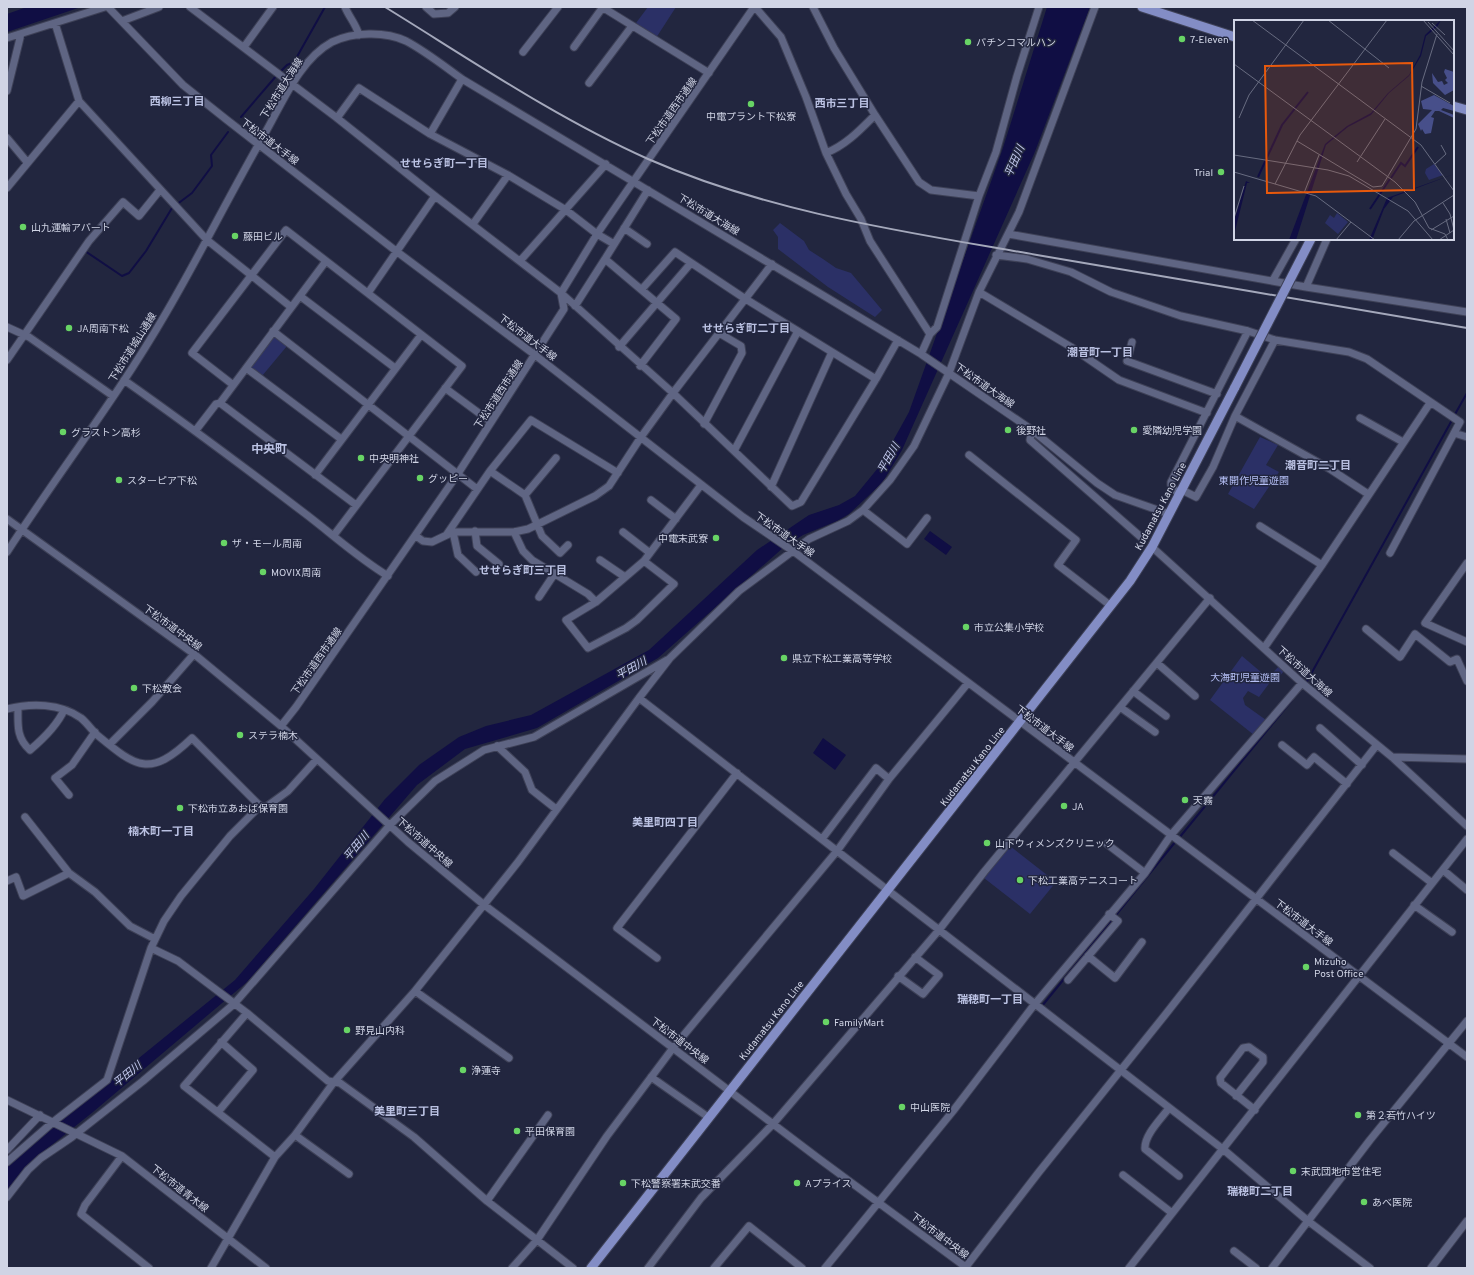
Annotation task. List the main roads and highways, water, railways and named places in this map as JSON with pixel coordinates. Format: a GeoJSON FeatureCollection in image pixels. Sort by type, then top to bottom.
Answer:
{"type":"FeatureCollection","features":[{"type":"Feature","properties":{"kind":"main road"},"geometry":{"type":"LineString","coordinates":[[1142,7],[1164,11],[1234,37]]}},
{"type":"Feature","properties":{"kind":"main road"},"geometry":{"type":"LineString","coordinates":[[1454,106],[1467,110]]}},
{"type":"Feature","properties":{"kind":"main road","name":"Kudamatsu Kano Line"},"geometry":{"type":"LineString","coordinates":[[591,1268],[729,1090],[1021,722],[1111,606],[1152,547],[1310,240]]}},
{"type":"Feature","properties":{"kind":"water"},"geometry":{"type":"Polygon","coordinates":[[[27,7],[81,7],[7,32],[7,14],[27,7]]]}},
{"type":"Feature","properties":{"kind":"water","name":"平田川"},"geometry":{"type":"Polygon","coordinates":[[[1047,7],[1090,7],[1034,154],[902,450],[882,483],[849,514],[837,521],[803,535],[784,547],[658,658],[537,728],[465,749],[417,785],[247,982],[93,1112],[33,1160],[7,1193],[7,1167],[25,1147],[91,1097],[235,980],[314,889],[385,799],[419,765],[459,737],[486,726],[531,715],[649,650],[757,550],[809,515],[839,505],[855,496],[878,468],[909,412],[1003,148],[1047,7]]]}},
{"type":"Feature","properties":{"kind":"water"},"geometry":{"type":"Polygon","coordinates":[[[930,531],[952,547],[946,555],[924,539],[930,531]]]}},
{"type":"Feature","properties":{"kind":"water"},"geometry":{"type":"Polygon","coordinates":[[[823,738],[846,755],[835,770],[813,753],[823,738]]]}},
{"type":"Feature","properties":{"kind":"waterway"},"geometry":{"type":"LineString","coordinates":[[280,72],[287,65],[294,62],[325,7]]}},
{"type":"Feature","properties":{"kind":"waterway"},"geometry":{"type":"LineString","coordinates":[[241,117],[277,75]]}},
{"type":"Feature","properties":{"kind":"waterway"},"geometry":{"type":"LineString","coordinates":[[85,251],[122,276],[129,273],[146,251],[172,208],[192,193],[212,166],[211,155],[228,132]]}},
{"type":"Feature","properties":{"kind":"waterway"},"geometry":{"type":"LineString","coordinates":[[1454,416],[1467,393]]}},
{"type":"Feature","properties":{"kind":"waterway"},"geometry":{"type":"LineString","coordinates":[[1306,683],[1452,420]]}},
{"type":"Feature","properties":{"kind":"waterway"},"geometry":{"type":"LineString","coordinates":[[1179,838],[1292,700]]}},
{"type":"Feature","properties":{"kind":"waterway"},"geometry":{"type":"LineString","coordinates":[[1042,1006],[1176,841]]}},
{"type":"Feature","properties":{"kind":"railway"},"geometry":{"type":"LineString","coordinates":[[385,7],[514,88],[614,143],[648,159],[695,178],[742,194],[840,219],[889,229],[1467,328]]}},
{"type":"Feature","properties":{"kind":"place","name":"7-Eleven"},"geometry":{"type":"Point","coordinates":[1182,39]}},
{"type":"Feature","properties":{"kind":"place","name":"パチンコマルハン"},"geometry":{"type":"Point","coordinates":[968,42]}},
{"type":"Feature","properties":{"kind":"place","name":"中電プラント下松寮"},"geometry":{"type":"Point","coordinates":[751,104]}},
{"type":"Feature","properties":{"kind":"place","name":"Trial"},"geometry":{"type":"Point","coordinates":[1221,172]}},
{"type":"Feature","properties":{"kind":"place","name":"山九運輸アパート"},"geometry":{"type":"Point","coordinates":[23,227]}},
{"type":"Feature","properties":{"kind":"place","name":"藤田ビル"},"geometry":{"type":"Point","coordinates":[235,236]}},
{"type":"Feature","properties":{"kind":"place","name":"JA周南下松"},"geometry":{"type":"Point","coordinates":[69,328]}},
{"type":"Feature","properties":{"kind":"place","name":"後野社"},"geometry":{"type":"Point","coordinates":[1008,430]}},
{"type":"Feature","properties":{"kind":"place","name":"愛隣幼児学園"},"geometry":{"type":"Point","coordinates":[1134,430]}},
{"type":"Feature","properties":{"kind":"place","name":"グラストン高杉"},"geometry":{"type":"Point","coordinates":[63,432]}},
{"type":"Feature","properties":{"kind":"place","name":"中央明神社"},"geometry":{"type":"Point","coordinates":[361,458]}},
{"type":"Feature","properties":{"kind":"place","name":"グッピー"},"geometry":{"type":"Point","coordinates":[420,478]}},
{"type":"Feature","properties":{"kind":"place","name":"スターピア下松"},"geometry":{"type":"Point","coordinates":[119,480]}},
{"type":"Feature","properties":{"kind":"place","name":"中電末武寮"},"geometry":{"type":"Point","coordinates":[716,538]}},
{"type":"Feature","properties":{"kind":"place","name":"ザ・モール周南"},"geometry":{"type":"Point","coordinates":[224,543]}},
{"type":"Feature","properties":{"kind":"place","name":"MOVIX周南"},"geometry":{"type":"Point","coordinates":[263,572]}},
{"type":"Feature","properties":{"kind":"place","name":"市立公集小学校"},"geometry":{"type":"Point","coordinates":[966,627]}},
{"type":"Feature","properties":{"kind":"place","name":"県立下松工業高等学校"},"geometry":{"type":"Point","coordinates":[784,658]}},
{"type":"Feature","properties":{"kind":"place","name":"下松教会"},"geometry":{"type":"Point","coordinates":[134,688]}},
{"type":"Feature","properties":{"kind":"place","name":"ステラ楠木"},"geometry":{"type":"Point","coordinates":[240,735]}},
{"type":"Feature","properties":{"kind":"place","name":"天霧"},"geometry":{"type":"Point","coordinates":[1185,800]}},
{"type":"Feature","properties":{"kind":"place","name":"JA"},"geometry":{"type":"Point","coordinates":[1064,806]}},
{"type":"Feature","properties":{"kind":"place","name":"下松市立あおば保育園"},"geometry":{"type":"Point","coordinates":[180,808]}},
{"type":"Feature","properties":{"kind":"place","name":"山下ウィメンズクリニック"},"geometry":{"type":"Point","coordinates":[987,843]}},
{"type":"Feature","properties":{"kind":"place","name":"下松工業高テニスコート"},"geometry":{"type":"Point","coordinates":[1020,880]}},
{"type":"Feature","properties":{"kind":"place","name":"Mizuho Post Office"},"geometry":{"type":"Point","coordinates":[1306,967]}},
{"type":"Feature","properties":{"kind":"place","name":"FamilyMart"},"geometry":{"type":"Point","coordinates":[826,1022]}},
{"type":"Feature","properties":{"kind":"place","name":"野見山内科"},"geometry":{"type":"Point","coordinates":[347,1030]}},
{"type":"Feature","properties":{"kind":"place","name":"浄蓮寺"},"geometry":{"type":"Point","coordinates":[463,1070]}},
{"type":"Feature","properties":{"kind":"place","name":"中山医院"},"geometry":{"type":"Point","coordinates":[902,1107]}},
{"type":"Feature","properties":{"kind":"place","name":"第２若竹ハイツ"},"geometry":{"type":"Point","coordinates":[1358,1115]}},
{"type":"Feature","properties":{"kind":"place","name":"平田保育園"},"geometry":{"type":"Point","coordinates":[517,1131]}},
{"type":"Feature","properties":{"kind":"place","name":"末武団地市営住宅"},"geometry":{"type":"Point","coordinates":[1293,1171]}},
{"type":"Feature","properties":{"kind":"place","name":"下松警察署末武交番"},"geometry":{"type":"Point","coordinates":[623,1183]}},
{"type":"Feature","properties":{"kind":"place","name":"Aプライス"},"geometry":{"type":"Point","coordinates":[797,1183]}},
{"type":"Feature","properties":{"kind":"place","name":"あべ医院"},"geometry":{"type":"Point","coordinates":[1364,1202]}},
{"type":"Feature","properties":{"kind":"district","name":"西柳三丁目"},"geometry":{"type":"Point","coordinates":[177,101]}},
{"type":"Feature","properties":{"kind":"district","name":"西市三丁目"},"geometry":{"type":"Point","coordinates":[842,103]}},
{"type":"Feature","properties":{"kind":"district","name":"せせらぎ町一丁目"},"geometry":{"type":"Point","coordinates":[444,163]}},
{"type":"Feature","properties":{"kind":"district","name":"せせらぎ町二丁目"},"geometry":{"type":"Point","coordinates":[746,328]}},
{"type":"Feature","properties":{"kind":"district","name":"潮音町一丁目"},"geometry":{"type":"Point","coordinates":[1100,352]}},
{"type":"Feature","properties":{"kind":"district","name":"中央町"},"geometry":{"type":"Point","coordinates":[269,449]}},
{"type":"Feature","properties":{"kind":"district","name":"潮音町二丁目"},"geometry":{"type":"Point","coordinates":[1318,465]}},
{"type":"Feature","properties":{"kind":"district","name":"せせらぎ町三丁目"},"geometry":{"type":"Point","coordinates":[523,570]}},
{"type":"Feature","properties":{"kind":"district","name":"美里町四丁目"},"geometry":{"type":"Point","coordinates":[665,822]}},
{"type":"Feature","properties":{"kind":"district","name":"楠木町一丁目"},"geometry":{"type":"Point","coordinates":[161,831]}},
{"type":"Feature","properties":{"kind":"district","name":"瑞穂町一丁目"},"geometry":{"type":"Point","coordinates":[990,999]}},
{"type":"Feature","properties":{"kind":"district","name":"美里町三丁目"},"geometry":{"type":"Point","coordinates":[407,1111]}},
{"type":"Feature","properties":{"kind":"district","name":"瑞穂町二丁目"},"geometry":{"type":"Point","coordinates":[1260,1191]}},
{"type":"Feature","properties":{"kind":"park label","name":"東開作児童遊園"},"geometry":{"type":"Point","coordinates":[1254,480]}},
{"type":"Feature","properties":{"kind":"park label","name":"大海町児童遊園"},"geometry":{"type":"Point","coordinates":[1245,677]}}]}
